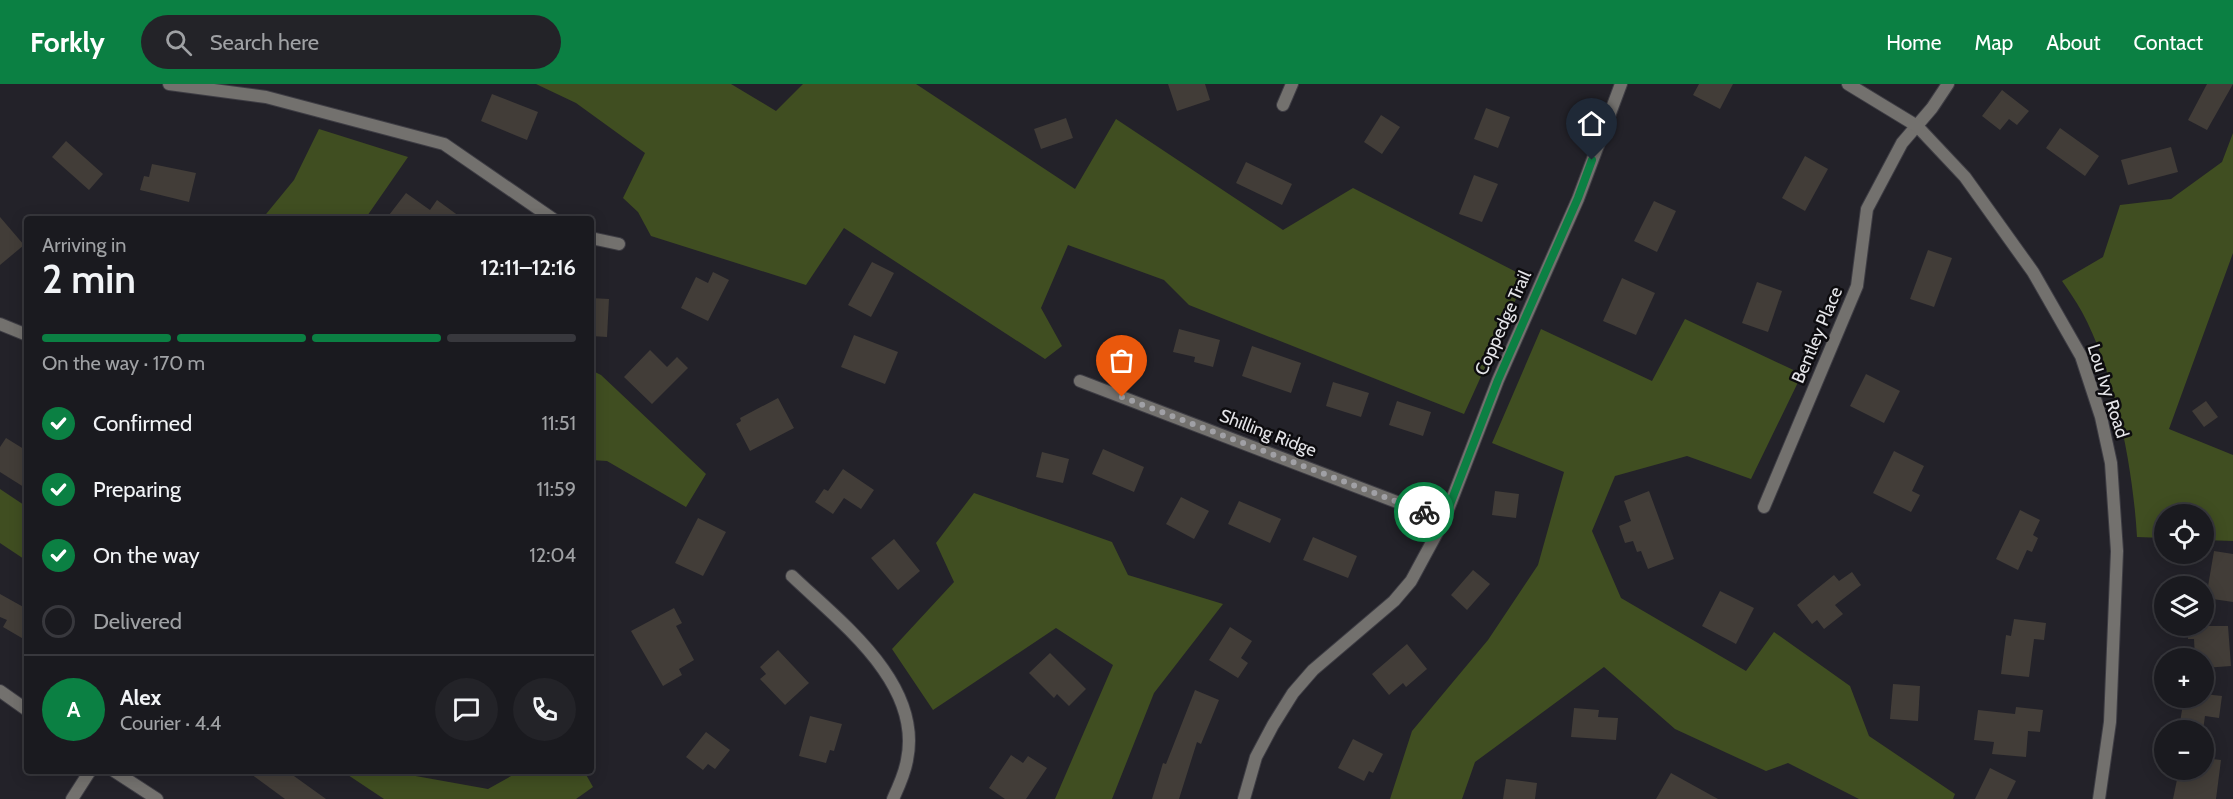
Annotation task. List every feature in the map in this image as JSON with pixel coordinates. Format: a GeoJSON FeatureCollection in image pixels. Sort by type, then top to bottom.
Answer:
{"type":"FeatureCollection","features":[{"type":"Feature","properties":{"kind":"street"},"geometry":{"type":"LineString","coordinates":[[170,84],[266,97],[444,144],[550,216]]}},
{"type":"Feature","properties":{"kind":"street"},"geometry":{"type":"LineString","coordinates":[[1283,105],[1292,84]]}},
{"type":"Feature","properties":{"kind":"street","name":"Coppedge Trail"},"geometry":{"type":"LineString","coordinates":[[1244,799],[1256,757],[1293,693],[1314,670],[1394,601],[1411,581],[1444,520],[1498,380],[1578,198],[1621,84]]}},
{"type":"Feature","properties":{"kind":"street","name":"Lou Ivy Road"},"geometry":{"type":"LineString","coordinates":[[1848,84],[1917,126],[1965,177],[2033,272],[2081,356],[2101,417],[2111,462],[2117,551],[2110,722],[2099,799]]}},
{"type":"Feature","properties":{"kind":"street","name":"Bentley Place"},"geometry":{"type":"LineString","coordinates":[[1764,507],[1857,286],[1867,209],[1902,143],[1932,108],[1948,84]]}},
{"type":"Feature","properties":{"kind":"street"},"geometry":{"type":"LineString","coordinates":[[594,239],[619,244]]}},
{"type":"Feature","properties":{"kind":"street"},"geometry":{"type":"LineString","coordinates":[[0,324],[24,334]]}},
{"type":"Feature","properties":{"kind":"street","name":"Shilling Ridge"},"geometry":{"type":"LineString","coordinates":[[1080,381],[1444,520]]}},
{"type":"Feature","properties":{"kind":"street"},"geometry":{"type":"LineString","coordinates":[[792,576],[872,653],[887,672],[897,692],[909,736],[908,759],[893,799]]}},
{"type":"Feature","properties":{"kind":"street"},"geometry":{"type":"LineString","coordinates":[[0,691],[24,708]]}},
{"type":"Feature","properties":{"kind":"street"},"geometry":{"type":"LineString","coordinates":[[72,799],[88,774]]}},
{"type":"Feature","properties":{"kind":"street"},"geometry":{"type":"LineString","coordinates":[[119,774],[157,799]]}},
{"type":"Feature","properties":{"kind":"green space"},"geometry":{"type":"Polygon","coordinates":[[[536,84],[731,84],[776,111],[803,84],[916,84],[1075,189],[1116,119],[1283,230],[1353,188],[1526,277],[1464,414],[1189,305],[1164,280],[1068,245],[1041,308],[1062,346],[1045,359],[844,228],[806,285],[651,236],[638,212],[623,198],[645,153],[576,103],[536,84]]]}},
{"type":"Feature","properties":{"kind":"green space"},"geometry":{"type":"Polygon","coordinates":[[[319,129],[408,157],[367,216],[264,216],[294,180],[319,129]]]}},
{"type":"Feature","properties":{"kind":"green space"},"geometry":{"type":"Polygon","coordinates":[[[2233,133],[2233,253],[2169,429],[2233,455],[2233,541],[2214,540],[2214,504],[2154,504],[2154,538],[2137,537],[2127,451],[2113,392],[2094,336],[2080,308],[2062,281],[2103,257],[2120,205],[2171,199],[2222,162],[2233,133]]]}},
{"type":"Feature","properties":{"kind":"green space"},"geometry":{"type":"Polygon","coordinates":[[[1685,319],[1802,374],[1751,479],[1687,456],[1615,476],[1592,531],[1621,598],[1746,671],[1774,632],[1850,686],[1869,736],[1955,794],[1953,799],[1859,799],[1788,763],[1766,771],[1675,729],[1604,667],[1475,762],[1462,799],[1390,799],[1412,731],[1488,640],[1538,565],[1564,472],[1492,443],[1541,329],[1652,381],[1685,319]]]}},
{"type":"Feature","properties":{"kind":"green space"},"geometry":{"type":"Polygon","coordinates":[[[594,372],[601,375],[706,474],[686,507],[607,461],[594,460],[594,372]]]}},
{"type":"Feature","properties":{"kind":"green space"},"geometry":{"type":"Polygon","coordinates":[[[0,489],[24,505],[24,559],[0,543],[0,489]]]}},
{"type":"Feature","properties":{"kind":"green space"},"geometry":{"type":"Polygon","coordinates":[[[974,493],[1112,542],[1128,575],[1223,604],[1154,693],[1112,799],[1055,799],[1113,665],[1056,628],[933,710],[892,649],[954,582],[936,543],[974,493]]]}},
{"type":"Feature","properties":{"kind":"green space"},"geometry":{"type":"Polygon","coordinates":[[[346,774],[408,774],[488,789],[515,774],[586,774],[593,787],[576,799],[384,799],[346,774]]]}},
{"type":"Feature","properties":{"kind":"building"},"geometry":{"type":"Polygon","coordinates":[[[1168,84],[1205,84],[1210,100],[1177,111],[1168,84]]]}},
{"type":"Feature","properties":{"kind":"building"},"geometry":{"type":"Polygon","coordinates":[[[1699,84],[1733,84],[1720,109],[1693,95],[1699,84]]]}},
{"type":"Feature","properties":{"kind":"building"},"geometry":{"type":"Polygon","coordinates":[[[2207,84],[2233,84],[2207,130],[2188,120],[2207,84]]]}},
{"type":"Feature","properties":{"kind":"building"},"geometry":{"type":"Polygon","coordinates":[[[2002,90],[2029,111],[2017,125],[2009,119],[2000,130],[1982,116],[2002,90]]]}},
{"type":"Feature","properties":{"kind":"building"},"geometry":{"type":"Polygon","coordinates":[[[492,94],[538,112],[527,140],[481,121],[492,94]]]}},
{"type":"Feature","properties":{"kind":"building"},"geometry":{"type":"Polygon","coordinates":[[[1486,108],[1510,117],[1498,148],[1474,139],[1486,108]]]}},
{"type":"Feature","properties":{"kind":"building"},"geometry":{"type":"Polygon","coordinates":[[[1381,115],[1400,127],[1382,154],[1364,142],[1381,115]]]}},
{"type":"Feature","properties":{"kind":"building"},"geometry":{"type":"Polygon","coordinates":[[[1066,118],[1073,138],[1041,149],[1034,129],[1066,118]]]}},
{"type":"Feature","properties":{"kind":"building"},"geometry":{"type":"Polygon","coordinates":[[[2060,128],[2099,156],[2085,176],[2046,148],[2060,128]]]}},
{"type":"Feature","properties":{"kind":"building"},"geometry":{"type":"Polygon","coordinates":[[[66,141],[103,174],[89,190],[52,157],[66,141]]]}},
{"type":"Feature","properties":{"kind":"building"},"geometry":{"type":"Polygon","coordinates":[[[2171,147],[2178,172],[2128,185],[2121,160],[2171,147]]]}},
{"type":"Feature","properties":{"kind":"building"},"geometry":{"type":"Polygon","coordinates":[[[1805,156],[1828,169],[1805,211],[1782,198],[1805,156]]]}},
{"type":"Feature","properties":{"kind":"building"},"geometry":{"type":"Polygon","coordinates":[[[1246,162],[1292,184],[1282,205],[1236,183],[1246,162]]]}},
{"type":"Feature","properties":{"kind":"building"},"geometry":{"type":"Polygon","coordinates":[[[152,164],[196,173],[189,202],[140,190],[144,176],[149,177],[152,164]]]}},
{"type":"Feature","properties":{"kind":"building"},"geometry":{"type":"Polygon","coordinates":[[[1474,175],[1498,184],[1482,222],[1459,214],[1474,175]]]}},
{"type":"Feature","properties":{"kind":"building"},"geometry":{"type":"Polygon","coordinates":[[[406,193],[430,210],[437,200],[459,216],[388,216],[406,193]]]}},
{"type":"Feature","properties":{"kind":"building"},"geometry":{"type":"Polygon","coordinates":[[[1654,201],[1676,211],[1657,252],[1634,241],[1654,201]]]}},
{"type":"Feature","properties":{"kind":"building"},"geometry":{"type":"Polygon","coordinates":[[[0,217],[24,245],[0,265],[0,217]]]}},
{"type":"Feature","properties":{"kind":"building"},"geometry":{"type":"Polygon","coordinates":[[[1928,250],[1952,258],[1934,307],[1910,299],[1928,250]]]}},
{"type":"Feature","properties":{"kind":"building"},"geometry":{"type":"Polygon","coordinates":[[[872,262],[894,273],[871,317],[848,305],[872,262]]]}},
{"type":"Feature","properties":{"kind":"building"},"geometry":{"type":"Polygon","coordinates":[[[713,272],[729,280],[708,321],[681,308],[696,277],[708,283],[713,272]]]}},
{"type":"Feature","properties":{"kind":"building"},"geometry":{"type":"Polygon","coordinates":[[[1622,278],[1655,293],[1636,335],[1603,321],[1622,278]]]}},
{"type":"Feature","properties":{"kind":"building"},"geometry":{"type":"Polygon","coordinates":[[[1757,282],[1782,291],[1768,332],[1742,323],[1757,282]]]}},
{"type":"Feature","properties":{"kind":"building"},"geometry":{"type":"Polygon","coordinates":[[[594,298],[609,299],[607,337],[594,336],[594,298]]]}},
{"type":"Feature","properties":{"kind":"building"},"geometry":{"type":"Polygon","coordinates":[[[1179,329],[1220,340],[1213,367],[1194,362],[1195,357],[1173,352],[1179,329]]]}},
{"type":"Feature","properties":{"kind":"building"},"geometry":{"type":"Polygon","coordinates":[[[854,335],[898,352],[885,384],[841,367],[854,335]]]}},
{"type":"Feature","properties":{"kind":"building"},"geometry":{"type":"Polygon","coordinates":[[[1252,346],[1301,363],[1291,393],[1242,376],[1252,346]]]}},
{"type":"Feature","properties":{"kind":"building"},"geometry":{"type":"Polygon","coordinates":[[[650,350],[667,367],[677,357],[688,368],[652,404],[624,377],[650,350]]]}},
{"type":"Feature","properties":{"kind":"building"},"geometry":{"type":"Polygon","coordinates":[[[1866,374],[1900,391],[1884,423],[1850,406],[1866,374]]]}},
{"type":"Feature","properties":{"kind":"building"},"geometry":{"type":"Polygon","coordinates":[[[1333,382],[1369,393],[1361,417],[1326,406],[1333,382]]]}},
{"type":"Feature","properties":{"kind":"building"},"geometry":{"type":"Polygon","coordinates":[[[778,398],[794,428],[750,451],[736,424],[741,421],[740,418],[778,398]]]}},
{"type":"Feature","properties":{"kind":"building"},"geometry":{"type":"Polygon","coordinates":[[[1397,401],[1431,412],[1423,436],[1389,425],[1397,401]]]}},
{"type":"Feature","properties":{"kind":"building"},"geometry":{"type":"Polygon","coordinates":[[[2206,401],[2218,417],[2204,427],[2192,411],[2206,401]]]}},
{"type":"Feature","properties":{"kind":"building"},"geometry":{"type":"Polygon","coordinates":[[[6,438],[24,449],[24,487],[0,472],[0,447],[6,438]]]}},
{"type":"Feature","properties":{"kind":"building"},"geometry":{"type":"Polygon","coordinates":[[[1103,449],[1144,467],[1134,492],[1092,474],[1103,449]]]}},
{"type":"Feature","properties":{"kind":"building"},"geometry":{"type":"Polygon","coordinates":[[[1894,451],[1924,466],[1912,491],[1920,495],[1911,512],[1873,493],[1894,451]]]}},
{"type":"Feature","properties":{"kind":"building"},"geometry":{"type":"Polygon","coordinates":[[[1042,452],[1069,459],[1063,483],[1036,477],[1042,452]]]}},
{"type":"Feature","properties":{"kind":"building"},"geometry":{"type":"Polygon","coordinates":[[[843,469],[874,490],[861,509],[844,498],[833,514],[815,502],[824,489],[828,491],[843,469]]]}},
{"type":"Feature","properties":{"kind":"building"},"geometry":{"type":"Polygon","coordinates":[[[1495,491],[1519,494],[1516,518],[1492,515],[1495,491]]]}},
{"type":"Feature","properties":{"kind":"building"},"geometry":{"type":"Polygon","coordinates":[[[1649,491],[1674,559],[1648,569],[1641,551],[1637,552],[1633,541],[1625,543],[1619,526],[1631,521],[1624,501],[1649,491]]]}},
{"type":"Feature","properties":{"kind":"building"},"geometry":{"type":"Polygon","coordinates":[[[1181,497],[1209,511],[1194,539],[1166,524],[1181,497]]]}},
{"type":"Feature","properties":{"kind":"building"},"geometry":{"type":"Polygon","coordinates":[[[1239,501],[1281,519],[1270,543],[1228,524],[1239,501]]]}},
{"type":"Feature","properties":{"kind":"building"},"geometry":{"type":"Polygon","coordinates":[[[2020,510],[2040,520],[2033,535],[2038,538],[2032,552],[2027,550],[2018,570],[1996,559],[2020,510]]]}},
{"type":"Feature","properties":{"kind":"building"},"geometry":{"type":"Polygon","coordinates":[[[698,518],[726,532],[703,576],[675,563],[698,518]]]}},
{"type":"Feature","properties":{"kind":"building"},"geometry":{"type":"Polygon","coordinates":[[[1313,537],[1357,556],[1348,578],[1303,560],[1313,537]]]}},
{"type":"Feature","properties":{"kind":"building"},"geometry":{"type":"Polygon","coordinates":[[[894,539],[920,571],[898,590],[871,558],[894,539]]]}},
{"type":"Feature","properties":{"kind":"building"},"geometry":{"type":"Polygon","coordinates":[[[2214,551],[2233,554],[2233,602],[2214,599],[2214,576],[2210,576],[2212,564],[2214,564],[2214,551]]]}},
{"type":"Feature","properties":{"kind":"building"},"geometry":{"type":"Polygon","coordinates":[[[1473,570],[1490,584],[1467,610],[1451,595],[1473,570]]]}},
{"type":"Feature","properties":{"kind":"building"},"geometry":{"type":"Polygon","coordinates":[[[1852,572],[1861,585],[1835,605],[1843,614],[1824,629],[1817,620],[1812,624],[1797,605],[1834,575],[1839,581],[1852,572]]]}},
{"type":"Feature","properties":{"kind":"building"},"geometry":{"type":"Polygon","coordinates":[[[1720,591],[1754,608],[1736,644],[1702,626],[1720,591]]]}},
{"type":"Feature","properties":{"kind":"building"},"geometry":{"type":"Polygon","coordinates":[[[0,594],[24,607],[24,639],[3,627],[7,620],[0,617],[0,594]]]}},
{"type":"Feature","properties":{"kind":"building"},"geometry":{"type":"Polygon","coordinates":[[[674,608],[682,623],[676,626],[694,660],[679,669],[682,675],[663,686],[631,631],[674,608]]]}},
{"type":"Feature","properties":{"kind":"building"},"geometry":{"type":"Polygon","coordinates":[[[2014,619],[2046,623],[2044,640],[2034,639],[2029,677],[2001,674],[2006,635],[2011,636],[2014,619]]]}},
{"type":"Feature","properties":{"kind":"building"},"geometry":{"type":"Polygon","coordinates":[[[2214,626],[2228,626],[2231,666],[2214,667],[2214,648],[2194,648],[2194,639],[2188,639],[2188,636],[2214,636],[2214,626]]]}},
{"type":"Feature","properties":{"kind":"building"},"geometry":{"type":"Polygon","coordinates":[[[1230,627],[1252,641],[1241,658],[1248,663],[1238,678],[1209,660],[1230,627]]]}},
{"type":"Feature","properties":{"kind":"building"},"geometry":{"type":"Polygon","coordinates":[[[1407,644],[1427,669],[1406,687],[1403,683],[1389,695],[1372,674],[1407,644]]]}},
{"type":"Feature","properties":{"kind":"building"},"geometry":{"type":"Polygon","coordinates":[[[778,650],[809,683],[785,705],[760,679],[766,674],[760,667],[778,650]]]}},
{"type":"Feature","properties":{"kind":"building"},"geometry":{"type":"Polygon","coordinates":[[[1050,653],[1086,689],[1069,706],[1057,694],[1054,698],[1029,673],[1050,653]]]}},
{"type":"Feature","properties":{"kind":"building"},"geometry":{"type":"Polygon","coordinates":[[[1893,684],[1920,686],[1918,721],[1890,719],[1893,684]]]}},
{"type":"Feature","properties":{"kind":"building"},"geometry":{"type":"Polygon","coordinates":[[[1195,690],[1219,700],[1201,744],[1197,742],[1179,799],[1152,799],[1163,763],[1166,764],[1195,690]]]}},
{"type":"Feature","properties":{"kind":"building"},"geometry":{"type":"Polygon","coordinates":[[[2214,695],[2222,696],[2219,718],[2205,716],[2204,720],[2180,720],[2182,708],[2214,708],[2214,695]]]}},
{"type":"Feature","properties":{"kind":"building"},"geometry":{"type":"Polygon","coordinates":[[[2016,707],[2043,710],[2040,732],[2028,731],[2026,757],[1992,754],[1994,742],[1974,740],[1978,710],[2015,714],[2016,707]]]}},
{"type":"Feature","properties":{"kind":"building"},"geometry":{"type":"Polygon","coordinates":[[[1574,708],[1599,710],[1598,717],[1618,718],[1616,740],[1571,737],[1574,708]]]}},
{"type":"Feature","properties":{"kind":"building"},"geometry":{"type":"Polygon","coordinates":[[[810,716],[842,724],[834,751],[830,750],[826,763],[799,756],[810,716]]]}},
{"type":"Feature","properties":{"kind":"building"},"geometry":{"type":"Polygon","coordinates":[[[706,732],[730,750],[715,769],[708,764],[703,770],[686,757],[706,732]]]}},
{"type":"Feature","properties":{"kind":"building"},"geometry":{"type":"Polygon","coordinates":[[[1353,739],[1383,754],[1373,773],[1369,771],[1364,781],[1338,768],[1353,739]]]}},
{"type":"Feature","properties":{"kind":"building"},"geometry":{"type":"Polygon","coordinates":[[[1011,755],[1023,763],[1028,756],[1047,768],[1026,799],[1005,799],[989,788],[1011,755]]]}},
{"type":"Feature","properties":{"kind":"building"},"geometry":{"type":"Polygon","coordinates":[[[2214,759],[2221,760],[2216,799],[2173,799],[2177,780],[2214,780],[2214,759]]]}},
{"type":"Feature","properties":{"kind":"building"},"geometry":{"type":"Polygon","coordinates":[[[1990,768],[2016,781],[2007,799],[1975,799],[1990,768]]]}},
{"type":"Feature","properties":{"kind":"building"},"geometry":{"type":"Polygon","coordinates":[[[1671,773],[1718,799],[1656,799],[1671,773]]]}},
{"type":"Feature","properties":{"kind":"building"},"geometry":{"type":"Polygon","coordinates":[[[251,774],[291,774],[326,799],[285,799],[251,774]]]}},
{"type":"Feature","properties":{"kind":"building"},"geometry":{"type":"Polygon","coordinates":[[[1506,779],[1537,783],[1535,799],[1503,799],[1506,779]]]}},
{"type":"Feature","properties":{"kind":"way so far"},"geometry":{"type":"LineString","coordinates":[[1122,397],[1424,512]]}},
{"type":"Feature","properties":{"kind":"route"},"geometry":{"type":"LineString","coordinates":[[1424,512],[1444,520],[1498,380],[1578,198],[1592,160]]}}]}
